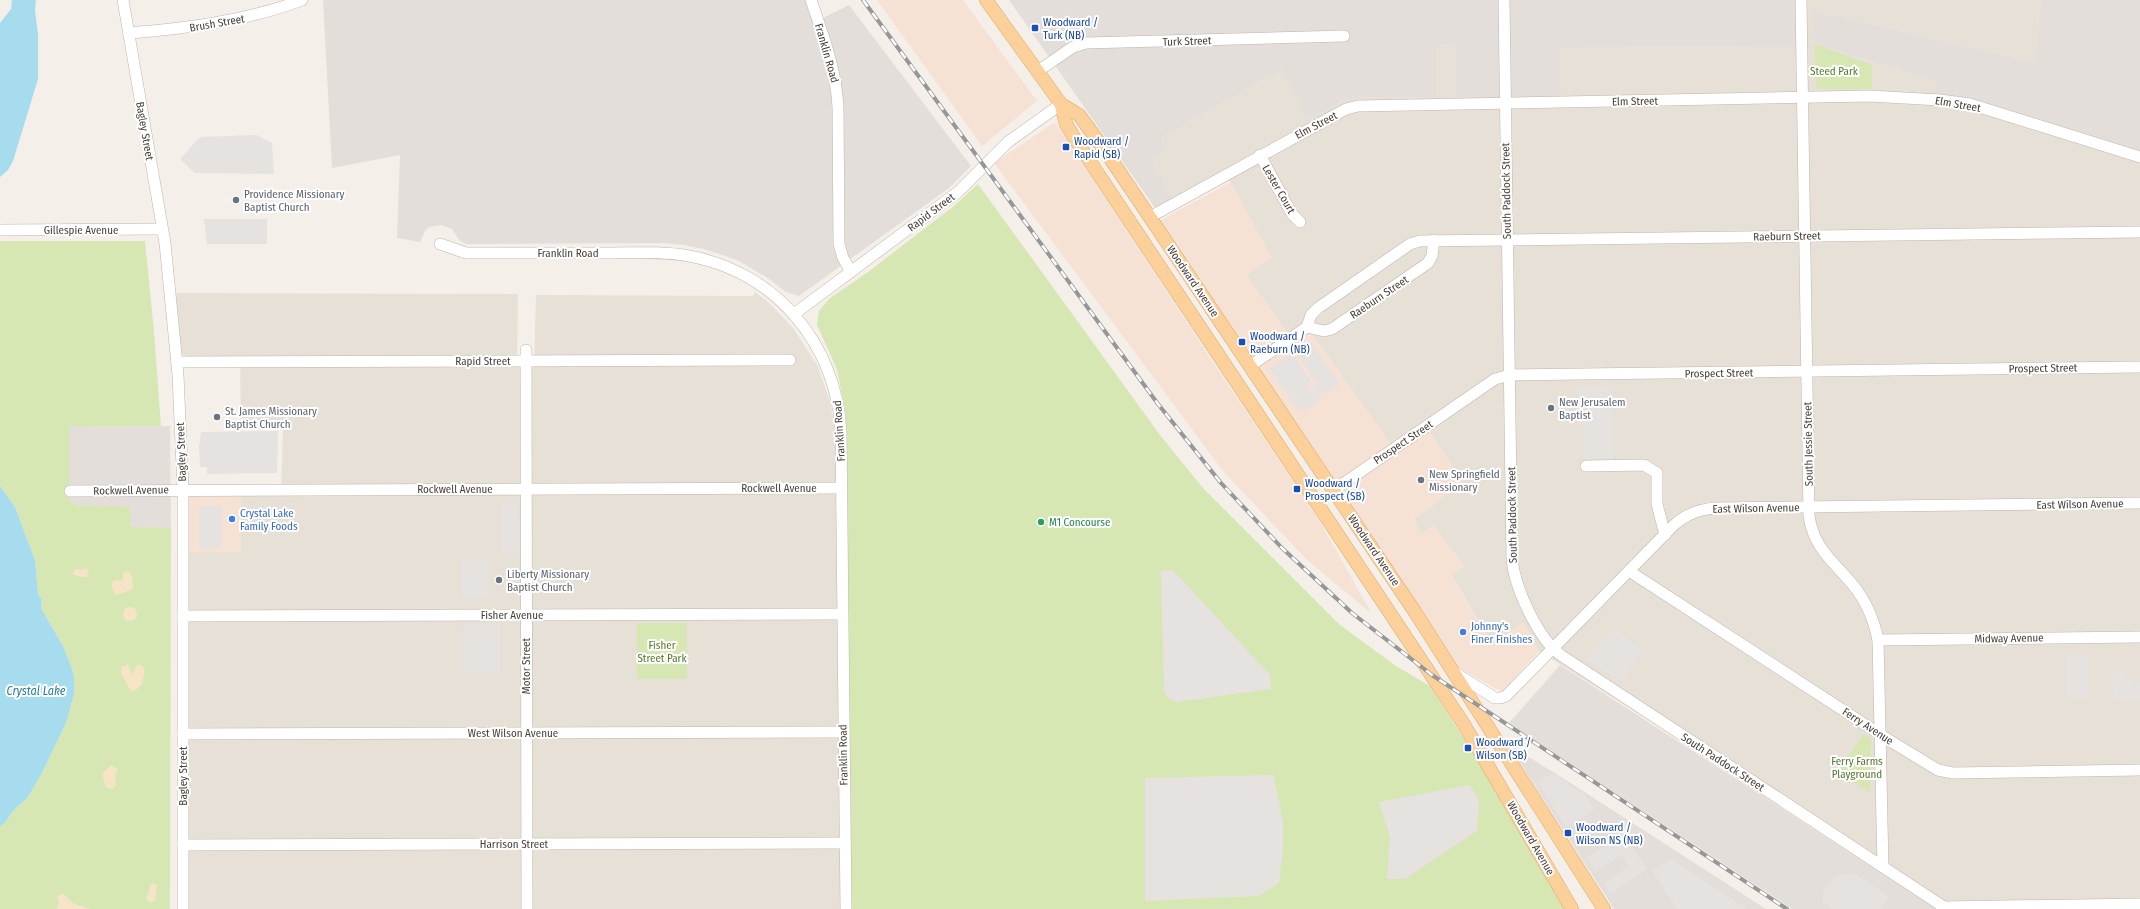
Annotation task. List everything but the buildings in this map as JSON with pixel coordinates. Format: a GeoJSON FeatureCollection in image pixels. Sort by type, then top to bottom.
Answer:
{"type":"FeatureCollection","features":[{"type":"Feature","properties":{"kind":"main road","name":"Woodward Avenue"},"geometry":{"type":"LineString","coordinates":[[986,0],[1061,104],[1066,124],[1071,133],[1463,723],[1572,909]]}},
{"type":"Feature","properties":{"kind":"main road","name":"Woodward Avenue"},"geometry":{"type":"LineString","coordinates":[[1061,104],[1079,115],[1150,217],[1455,673],[1604,909]]}},
{"type":"Feature","properties":{"kind":"main road"},"geometry":{"type":"LineString","coordinates":[[1195,318],[1198,313],[1206,313],[1239,363],[1250,366]]}},
{"type":"Feature","properties":{"kind":"main road"},"geometry":{"type":"LineString","coordinates":[[1256,410],[1272,419],[1326,499],[1333,497],[1334,490]]}},
{"type":"Feature","properties":{"kind":"street","name":"Bagley Street"},"geometry":{"type":"LineString","coordinates":[[123,0],[162,229],[177,362],[183,489],[183,909]]}},
{"type":"Feature","properties":{"kind":"street","name":"Brush Street"},"geometry":{"type":"LineString","coordinates":[[129,33],[226,22],[258,15],[302,0]]}},
{"type":"Feature","properties":{"kind":"street","name":"Franklin Road"},"geometry":{"type":"LineString","coordinates":[[811,0],[826,45],[836,84],[838,107],[840,244],[843,258],[851,272]]}},
{"type":"Feature","properties":{"kind":"street","name":"South Paddock Street"},"geometry":{"type":"LineString","coordinates":[[1504,0],[1513,569],[1518,584],[1538,627],[1552,649],[1943,908]]}},
{"type":"Feature","properties":{"kind":"street","name":"South Jessie Street"},"geometry":{"type":"LineString","coordinates":[[1801,0],[1808,507],[1811,527],[1817,542],[1825,555],[1860,595],[1872,617],[1878,640],[1883,867]]}},
{"type":"Feature","properties":{"kind":"street","name":"Turk Street"},"geometry":{"type":"LineString","coordinates":[[1038,71],[1073,47],[1086,43],[1344,36]]}},
{"type":"Feature","properties":{"kind":"street","name":"Elm Street"},"geometry":{"type":"LineString","coordinates":[[1150,217],[1260,156],[1353,107],[1869,96],[1965,103],[2140,157]]}},
{"type":"Feature","properties":{"kind":"street","name":"Rapid Street"},"geometry":{"type":"LineString","coordinates":[[794,314],[958,192],[1008,142],[1061,104]]}},
{"type":"Feature","properties":{"kind":"street","name":"Lester Court"},"geometry":{"type":"LineString","coordinates":[[1260,156],[1292,214],[1300,222]]}},
{"type":"Feature","properties":{"kind":"street","name":"Gillespie Avenue"},"geometry":{"type":"LineString","coordinates":[[0,230],[162,229]]}},
{"type":"Feature","properties":{"kind":"street","name":"Raeburn Street"},"geometry":{"type":"LineString","coordinates":[[1250,366],[1307,327],[1311,314],[1318,308],[1410,244],[1420,240],[2140,232]]}},
{"type":"Feature","properties":{"kind":"street","name":"Raeburn Street"},"geometry":{"type":"LineString","coordinates":[[1307,327],[1324,331],[1332,329],[1428,263],[1432,256],[1434,240]]}},
{"type":"Feature","properties":{"kind":"street","name":"Franklin Road"},"geometry":{"type":"LineString","coordinates":[[440,244],[466,253],[659,253],[688,256],[717,263],[744,274],[768,290],[794,314],[819,350],[835,389],[840,423],[846,909]]}},
{"type":"Feature","properties":{"kind":"street","name":"Rapid Street"},"geometry":{"type":"LineString","coordinates":[[177,362],[526,355],[790,360]]}},
{"type":"Feature","properties":{"kind":"street","name":"Motor Street"},"geometry":{"type":"LineString","coordinates":[[526,355],[526,909]]}},
{"type":"Feature","properties":{"kind":"street","name":"Prospect Street"},"geometry":{"type":"LineString","coordinates":[[1334,490],[1495,379],[1510,375],[2140,367]]}},
{"type":"Feature","properties":{"kind":"street"},"geometry":{"type":"LineString","coordinates":[[1586,466],[1644,464],[1657,473],[1657,504],[1664,535]]}},
{"type":"Feature","properties":{"kind":"street","name":"Rockwell Avenue"},"geometry":{"type":"LineString","coordinates":[[70,491],[183,489],[841,488]]}},
{"type":"Feature","properties":{"kind":"street","name":"East Wilson Avenue"},"geometry":{"type":"LineString","coordinates":[[1455,673],[1495,698],[1506,696],[1664,535],[1684,518],[1705,509],[2140,503]]}},
{"type":"Feature","properties":{"kind":"street","name":"Ferry Avenue"},"geometry":{"type":"LineString","coordinates":[[1629,571],[1934,768],[1948,772],[2140,770]]}},
{"type":"Feature","properties":{"kind":"street","name":"Fisher Avenue"},"geometry":{"type":"LineString","coordinates":[[183,616],[842,614]]}},
{"type":"Feature","properties":{"kind":"street","name":"Midway Avenue"},"geometry":{"type":"LineString","coordinates":[[1878,640],[2140,637]]}},
{"type":"Feature","properties":{"kind":"street","name":"West Wilson Avenue"},"geometry":{"type":"LineString","coordinates":[[183,734],[843,732]]}},
{"type":"Feature","properties":{"kind":"street","name":"Harrison Street"},"geometry":{"type":"LineString","coordinates":[[183,845],[844,843]]}},
{"type":"Feature","properties":{"kind":"street"},"geometry":{"type":"LineString","coordinates":[[1943,908],[2140,904]]}},
{"type":"Feature","properties":{"kind":"shaded area"},"geometry":{"type":"Polygon","coordinates":[[[323,0],[806,0],[813,23],[849,5],[971,166],[949,188],[799,296],[786,292],[768,278],[737,260],[704,249],[684,245],[662,243],[466,244],[459,240],[452,229],[441,225],[429,227],[425,231],[420,242],[397,238],[400,155],[332,168],[323,0]]]}},
{"type":"Feature","properties":{"kind":"shaded area"},"geometry":{"type":"Polygon","coordinates":[[[877,0],[963,0],[1037,101],[982,146],[877,0]]]}},
{"type":"Feature","properties":{"kind":"shaded area"},"geometry":{"type":"Polygon","coordinates":[[[1009,0],[1801,0],[1802,46],[1561,47],[1561,103],[1456,104],[1456,46],[1436,45],[1436,97],[1348,98],[1308,120],[1281,70],[1161,137],[1167,151],[1152,159],[1175,203],[1158,212],[1009,0]]]}},
{"type":"Feature","properties":{"kind":"shaded area"},"geometry":{"type":"Polygon","coordinates":[[[1801,0],[2041,0],[2034,62],[1811,10],[1815,44],[1936,82],[1972,105],[2140,157],[2140,909],[1949,909],[1539,651],[1523,623],[1492,643],[1451,575],[1464,566],[1433,526],[1421,534],[1414,519],[1463,483],[1426,427],[1394,449],[1307,327],[1291,338],[1246,275],[1271,257],[1226,175],[1175,203],[1152,159],[1167,151],[1161,137],[1165,134],[1281,70],[1308,120],[1348,98],[1436,97],[1436,45],[1456,46],[1561,103],[1560,47],[1802,46],[1801,0]]]}},
{"type":"Feature","properties":{"kind":"shaded area"},"geometry":{"type":"Polygon","coordinates":[[[2041,0],[2140,0],[2140,157],[1972,105],[1935,101],[1936,82],[1815,44],[1811,10],[2034,62],[2041,0]]]}},
{"type":"Feature","properties":{"kind":"shaded area"},"geometry":{"type":"Polygon","coordinates":[[[1055,122],[1220,373],[1316,515],[1372,614],[1307,560],[1223,471],[994,163],[1055,122]]]}},
{"type":"Feature","properties":{"kind":"shaded area"},"geometry":{"type":"Polygon","coordinates":[[[257,135],[272,143],[274,174],[195,173],[180,159],[200,137],[257,135]]]}},
{"type":"Feature","properties":{"kind":"shaded area"},"geometry":{"type":"Polygon","coordinates":[[[1231,182],[1271,257],[1246,275],[1291,338],[1311,333],[1394,448],[1426,427],[1463,483],[1414,519],[1421,534],[1434,526],[1464,566],[1451,576],[1492,643],[1523,623],[1539,651],[1502,692],[1457,667],[1159,221],[1231,182]]]}},
{"type":"Feature","properties":{"kind":"shaded area"},"geometry":{"type":"Polygon","coordinates":[[[204,219],[267,219],[267,244],[207,244],[204,219]]]}},
{"type":"Feature","properties":{"kind":"shaded area"},"geometry":{"type":"Polygon","coordinates":[[[755,292],[768,302],[793,328],[817,365],[830,401],[836,434],[841,909],[188,909],[188,552],[241,552],[241,495],[281,494],[283,427],[241,426],[240,357],[188,357],[181,354],[175,293],[518,294],[517,366],[534,367],[536,295],[753,296],[755,292]]]}},
{"type":"Feature","properties":{"kind":"shaded area"},"geometry":{"type":"Polygon","coordinates":[[[1309,340],[1340,384],[1325,394],[1321,390],[1317,393],[1321,399],[1304,411],[1302,408],[1298,410],[1269,368],[1292,353],[1312,383],[1307,386],[1308,389],[1317,384],[1294,350],[1309,340]]]}},
{"type":"Feature","properties":{"kind":"shaded area"},"geometry":{"type":"Polygon","coordinates":[[[1578,388],[1612,388],[1613,459],[1584,459],[1583,423],[1578,423],[1578,388]]]}},
{"type":"Feature","properties":{"kind":"shaded area"},"geometry":{"type":"Polygon","coordinates":[[[170,426],[171,528],[131,527],[93,507],[75,505],[69,500],[69,427],[170,426]]]}},
{"type":"Feature","properties":{"kind":"shaded area"},"geometry":{"type":"Polygon","coordinates":[[[278,431],[277,473],[207,474],[207,467],[200,467],[199,446],[201,432],[278,431]]]}},
{"type":"Feature","properties":{"kind":"shaded area"},"geometry":{"type":"Polygon","coordinates":[[[241,495],[241,552],[188,552],[188,498],[191,496],[241,495]]]}},
{"type":"Feature","properties":{"kind":"shaded area"},"geometry":{"type":"Polygon","coordinates":[[[502,503],[518,503],[519,553],[502,553],[502,503]]]}},
{"type":"Feature","properties":{"kind":"shaded area"},"geometry":{"type":"Polygon","coordinates":[[[199,506],[221,506],[221,548],[199,548],[199,506]]]}},
{"type":"Feature","properties":{"kind":"shaded area"},"geometry":{"type":"Polygon","coordinates":[[[462,561],[488,561],[488,597],[462,598],[462,561]]]}},
{"type":"Feature","properties":{"kind":"shaded area"},"geometry":{"type":"Polygon","coordinates":[[[1173,570],[1270,675],[1271,689],[1176,702],[1168,698],[1164,691],[1161,571],[1173,570]]]}},
{"type":"Feature","properties":{"kind":"shaded area"},"geometry":{"type":"Polygon","coordinates":[[[463,625],[500,625],[500,673],[463,673],[463,625]]]}},
{"type":"Feature","properties":{"kind":"shaded area"},"geometry":{"type":"Polygon","coordinates":[[[1616,630],[1644,651],[1621,681],[1586,659],[1616,630]]]}},
{"type":"Feature","properties":{"kind":"shaded area"},"geometry":{"type":"Polygon","coordinates":[[[2066,654],[2088,655],[2087,698],[2066,698],[2066,654]]]}},
{"type":"Feature","properties":{"kind":"shaded area"},"geometry":{"type":"Polygon","coordinates":[[[1560,665],[1937,909],[1792,909],[1509,723],[1560,665]]]}},
{"type":"Feature","properties":{"kind":"shaded area"},"geometry":{"type":"Polygon","coordinates":[[[2125,670],[2126,677],[2140,685],[2140,700],[2114,701],[2113,671],[2125,670]]]}},
{"type":"Feature","properties":{"kind":"shaded area"},"geometry":{"type":"Polygon","coordinates":[[[1508,744],[1569,782],[1766,909],[1614,909],[1508,744]]]}},
{"type":"Feature","properties":{"kind":"shaded area"},"geometry":{"type":"Polygon","coordinates":[[[1554,774],[1585,795],[1595,810],[1566,827],[1537,781],[1554,774]]]}},
{"type":"Feature","properties":{"kind":"shaded area"},"geometry":{"type":"Polygon","coordinates":[[[1273,775],[1283,822],[1283,850],[1279,883],[1259,896],[1145,901],[1145,778],[1273,775]]]}},
{"type":"Feature","properties":{"kind":"shaded area"},"geometry":{"type":"Polygon","coordinates":[[[1470,785],[1479,800],[1477,831],[1405,879],[1387,879],[1390,838],[1379,802],[1470,785]]]}},
{"type":"Feature","properties":{"kind":"shaded area"},"geometry":{"type":"Polygon","coordinates":[[[1624,835],[1647,869],[1610,894],[1604,883],[1629,867],[1622,855],[1595,872],[1587,858],[1624,835]]]}},
{"type":"Feature","properties":{"kind":"shaded area"},"geometry":{"type":"Polygon","coordinates":[[[1671,859],[1746,909],[1677,909],[1652,871],[1671,859]]]}},
{"type":"Feature","properties":{"kind":"shaded area"},"geometry":{"type":"Polygon","coordinates":[[[1854,873],[1889,896],[1881,909],[1833,909],[1823,903],[1822,894],[1835,876],[1854,873]]]}},
{"type":"Feature","properties":{"kind":"green space","name":"Steed Park"},"geometry":{"type":"Polygon","coordinates":[[[1815,44],[1872,65],[1872,89],[1816,89],[1815,44]]]}},
{"type":"Feature","properties":{"kind":"green space","name":"M1 Concourse"},"geometry":{"type":"Polygon","coordinates":[[[978,184],[1160,435],[1202,487],[1340,625],[1396,666],[1430,686],[1573,909],[850,909],[846,415],[837,369],[817,325],[819,311],[829,299],[868,272],[954,206],[978,184]]]}},
{"type":"Feature","properties":{"kind":"green space"},"geometry":{"type":"Polygon","coordinates":[[[0,241],[145,241],[161,426],[69,427],[69,500],[75,505],[130,507],[131,527],[171,528],[170,909],[0,909],[0,826],[5,823],[12,812],[28,797],[41,775],[66,723],[74,695],[70,663],[63,646],[41,608],[42,600],[38,594],[35,560],[15,507],[0,486],[0,241]]]}},
{"type":"Feature","properties":{"kind":"green space","name":"Fisher Street Park"},"geometry":{"type":"Polygon","coordinates":[[[637,623],[687,623],[687,679],[637,679],[637,623]]]}},
{"type":"Feature","properties":{"kind":"green space","name":"Ferry Farms Playground"},"geometry":{"type":"Polygon","coordinates":[[[1863,734],[1871,739],[1870,793],[1838,772],[1863,734]]]}},
{"type":"Feature","properties":{"kind":"sand"},"geometry":{"type":"Polygon","coordinates":[[[86,568],[89,570],[87,577],[80,577],[73,574],[75,569],[81,570],[86,568]]]}},
{"type":"Feature","properties":{"kind":"sand"},"geometry":{"type":"Polygon","coordinates":[[[125,571],[129,572],[132,576],[133,589],[116,595],[112,589],[112,583],[115,580],[123,581],[123,574],[125,571]]]}},
{"type":"Feature","properties":{"kind":"sand"},"geometry":{"type":"Polygon","coordinates":[[[130,607],[135,609],[137,614],[135,619],[130,621],[125,619],[123,614],[125,609],[130,607]]]}},
{"type":"Feature","properties":{"kind":"sand"},"geometry":{"type":"Polygon","coordinates":[[[128,664],[132,675],[137,665],[141,665],[145,670],[142,684],[136,690],[131,691],[121,673],[122,667],[128,664]]]}},
{"type":"Feature","properties":{"kind":"sand"},"geometry":{"type":"Polygon","coordinates":[[[111,765],[118,769],[115,775],[116,786],[111,789],[106,787],[102,774],[111,765]]]}},
{"type":"Feature","properties":{"kind":"sand"},"geometry":{"type":"Polygon","coordinates":[[[153,883],[157,885],[155,901],[149,903],[146,897],[149,893],[150,885],[153,883]]]}},
{"type":"Feature","properties":{"kind":"sand"},"geometry":{"type":"Polygon","coordinates":[[[63,893],[73,903],[90,909],[56,909],[59,903],[57,896],[63,893]]]}},
{"type":"Feature","properties":{"kind":"water"},"geometry":{"type":"Polygon","coordinates":[[[12,0],[36,0],[35,10],[38,34],[38,79],[13,161],[8,170],[0,177],[0,23],[11,9],[12,0]]]}},
{"type":"Feature","properties":{"kind":"water","name":"Crystal Lake"},"geometry":{"type":"Polygon","coordinates":[[[0,486],[15,507],[35,560],[38,594],[42,600],[41,608],[63,646],[70,663],[74,677],[74,695],[66,723],[41,775],[28,797],[12,812],[5,823],[0,826],[0,486]]]}},
{"type":"Feature","properties":{"kind":"railway"},"geometry":{"type":"LineString","coordinates":[[863,0],[1158,404],[1221,483],[1282,548],[1352,613],[1432,675],[1787,909]]}},
{"type":"Feature","properties":{"kind":"place","name":"Woodward / Turk (NB)"},"geometry":{"type":"Point","coordinates":[1035,28]}},
{"type":"Feature","properties":{"kind":"place","name":"Woodward / Rapid (SB)"},"geometry":{"type":"Point","coordinates":[1066,147]}},
{"type":"Feature","properties":{"kind":"place","name":"Providence Missionary Baptist Church"},"geometry":{"type":"Point","coordinates":[236,200]}},
{"type":"Feature","properties":{"kind":"place","name":"Woodward / Raeburn (NB)"},"geometry":{"type":"Point","coordinates":[1242,342]}},
{"type":"Feature","properties":{"kind":"place","name":"New Jerusalem Baptist"},"geometry":{"type":"Point","coordinates":[1551,408]}},
{"type":"Feature","properties":{"kind":"place","name":"St. James Missionary Baptist Church"},"geometry":{"type":"Point","coordinates":[217,417]}},
{"type":"Feature","properties":{"kind":"place","name":"New Springfield Missionary"},"geometry":{"type":"Point","coordinates":[1421,480]}},
{"type":"Feature","properties":{"kind":"place","name":"Woodward / Prospect (SB)"},"geometry":{"type":"Point","coordinates":[1297,489]}},
{"type":"Feature","properties":{"kind":"place","name":"Crystal Lake Family Foods"},"geometry":{"type":"Point","coordinates":[232,519]}},
{"type":"Feature","properties":{"kind":"place","name":"M1 Concourse"},"geometry":{"type":"Point","coordinates":[1041,522]}},
{"type":"Feature","properties":{"kind":"place","name":"Liberty Missionary Baptist Church"},"geometry":{"type":"Point","coordinates":[499,580]}},
{"type":"Feature","properties":{"kind":"place","name":"Johnny's Finer Finishes"},"geometry":{"type":"Point","coordinates":[1463,632]}},
{"type":"Feature","properties":{"kind":"place","name":"Woodward / Wilson (SB)"},"geometry":{"type":"Point","coordinates":[1468,748]}},
{"type":"Feature","properties":{"kind":"place","name":"Woodward / Wilson NS (NB)"},"geometry":{"type":"Point","coordinates":[1568,833]}}]}
